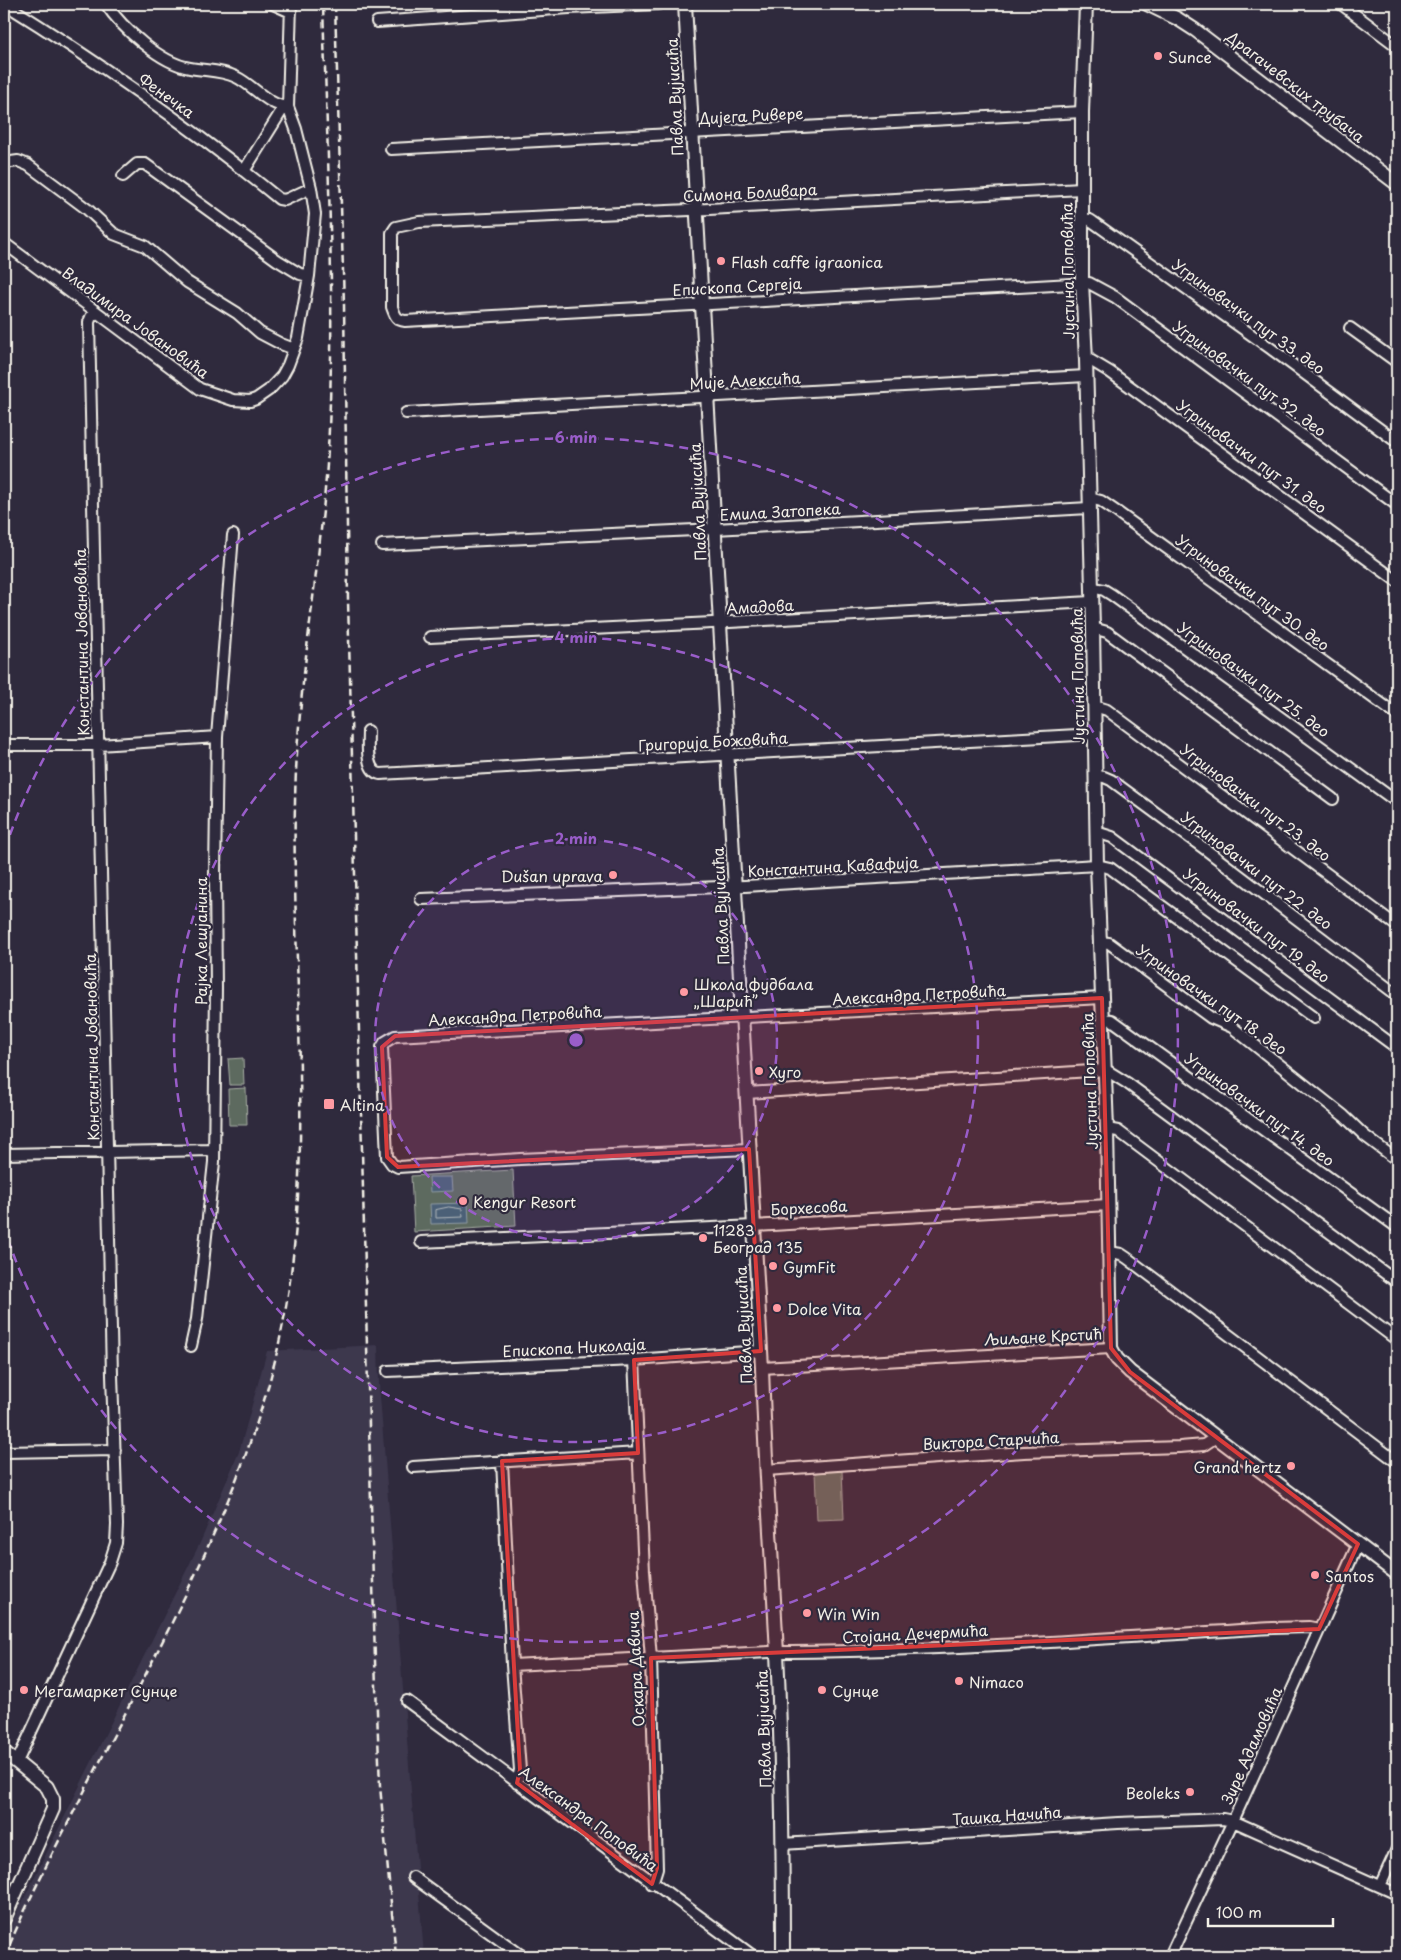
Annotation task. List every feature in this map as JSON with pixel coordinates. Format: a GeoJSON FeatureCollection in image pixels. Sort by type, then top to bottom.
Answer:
{"type":"FeatureCollection","features":[{"type":"Feature","properties":{"kind":"street","name":"Фенечка"},"geometry":{"type":"LineString","coordinates":[[5,4],[49,31],[160,107],[282,200],[310,188]]}},
{"type":"Feature","properties":{"kind":"street"},"geometry":{"type":"LineString","coordinates":[[106,4],[126,27],[168,61],[191,68],[228,74],[244,82],[273,102],[286,107]]}},
{"type":"Feature","properties":{"kind":"street"},"geometry":{"type":"LineString","coordinates":[[244,171],[286,107],[291,8],[273,4]]}},
{"type":"Feature","properties":{"kind":"street"},"geometry":{"type":"LineString","coordinates":[[377,22],[569,8],[658,4]]}},
{"type":"Feature","properties":{"kind":"street","name":"Павла Вујисића"},"geometry":{"type":"LineString","coordinates":[[685,4],[777,1652],[783,1956]]}},
{"type":"Feature","properties":{"kind":"street","name":"Јустина Поповића"},"geometry":{"type":"LineString","coordinates":[[1086,4],[1082,112],[1082,282],[1086,360],[1093,628],[1097,865],[1102,1019],[1106,1070],[1111,1348]]}},
{"type":"Feature","properties":{"kind":"street","name":"Драгачевских трубача"},"geometry":{"type":"LineString","coordinates":[[1147,4],[1178,18],[1196,30],[1397,184]]}},
{"type":"Feature","properties":{"kind":"street"},"geometry":{"type":"LineString","coordinates":[[1340,4],[1397,46]]}},
{"type":"Feature","properties":{"kind":"street","name":"Владимира Јовановића"},"geometry":{"type":"LineString","coordinates":[[4,243],[194,385],[212,394],[233,400],[253,400],[269,390],[282,376],[294,349],[300,328],[315,214],[296,129],[286,107]]}},
{"type":"Feature","properties":{"kind":"street","name":"Дијега Ривере"},"geometry":{"type":"LineString","coordinates":[[391,148],[692,134],[1082,112]]}},
{"type":"Feature","properties":{"kind":"street"},"geometry":{"type":"LineString","coordinates":[[4,163],[18,161],[28,165],[87,209],[114,234],[145,246],[188,282],[237,313],[268,338],[294,349]]}},
{"type":"Feature","properties":{"kind":"street"},"geometry":{"type":"LineString","coordinates":[[123,176],[137,164],[145,164],[264,251],[292,269],[308,276]]}},
{"type":"Feature","properties":{"kind":"street","name":"Симона Боливара"},"geometry":{"type":"LineString","coordinates":[[395,317],[392,307],[392,233],[396,227],[419,222],[696,210],[1082,189]]}},
{"type":"Feature","properties":{"kind":"street","name":"Угриновачки пут 33. део"},"geometry":{"type":"LineString","coordinates":[[1081,219],[1090,220],[1270,348],[1397,442]]}},
{"type":"Feature","properties":{"kind":"street","name":"Епископа Сергеја"},"geometry":{"type":"LineString","coordinates":[[395,317],[405,321],[1082,282]]}},
{"type":"Feature","properties":{"kind":"street","name":"Угриновачки пут 32. део"},"geometry":{"type":"LineString","coordinates":[[1082,282],[1096,286],[1115,297],[1397,505]]}},
{"type":"Feature","properties":{"kind":"street","name":"Константина Јовановића"},"geometry":{"type":"LineString","coordinates":[[17,1762],[114,1551],[117,1525],[89,322],[96,313]]}},
{"type":"Feature","properties":{"kind":"street"},"geometry":{"type":"LineString","coordinates":[[1350,328],[1397,362]]}},
{"type":"Feature","properties":{"kind":"street","name":"Угриновачки пут 31. део"},"geometry":{"type":"LineString","coordinates":[[1086,360],[1090,360],[1110,372],[1397,581]]}},
{"type":"Feature","properties":{"kind":"street","name":"Мије Алексића"},"geometry":{"type":"LineString","coordinates":[[406,413],[1086,376]]}},
{"type":"Feature","properties":{"kind":"street","name":"Угриновачки пут 30. део"},"geometry":{"type":"LineString","coordinates":[[1089,503],[1101,502],[1117,512],[1397,715]]}},
{"type":"Feature","properties":{"kind":"street","name":"Емила Затопека"},"geometry":{"type":"LineString","coordinates":[[382,545],[715,529],[1089,503]]}},
{"type":"Feature","properties":{"kind":"street","name":"Рајка Лешјанина"},"geometry":{"type":"LineString","coordinates":[[192,1346],[198,1319],[214,1150],[216,997],[214,875],[217,738],[234,535]]}},
{"type":"Feature","properties":{"kind":"street","name":"Угриновачки пут 25. део"},"geometry":{"type":"LineString","coordinates":[[1091,586],[1104,590],[1134,610],[1397,802]]}},
{"type":"Feature","properties":{"kind":"street","name":"Амадова"},"geometry":{"type":"LineString","coordinates":[[430,637],[1091,602]]}},
{"type":"Feature","properties":{"kind":"street"},"geometry":{"type":"LineString","coordinates":[[1093,628],[1107,632],[1333,799]]}},
{"type":"Feature","properties":{"kind":"street","name":"Угриновачки пут 23. део"},"geometry":{"type":"LineString","coordinates":[[1094,706],[1107,710],[1397,926]]}},
{"type":"Feature","properties":{"kind":"street","name":"Григорија Божовића"},"geometry":{"type":"LineString","coordinates":[[368,731],[371,766],[374,771],[380,774],[1095,734]]}},
{"type":"Feature","properties":{"kind":"street"},"geometry":{"type":"LineString","coordinates":[[4,745],[99,744],[217,738]]}},
{"type":"Feature","properties":{"kind":"street","name":"Угриновачки пут 22. део"},"geometry":{"type":"LineString","coordinates":[[1096,776],[1107,777],[1118,785],[1397,995]]}},
{"type":"Feature","properties":{"kind":"street","name":"Угриновачки пут 19. део"},"geometry":{"type":"LineString","coordinates":[[1096,832],[1112,837],[1397,1048]]}},
{"type":"Feature","properties":{"kind":"street"},"geometry":{"type":"LineString","coordinates":[[1097,865],[1110,868],[1314,1018]]}},
{"type":"Feature","properties":{"kind":"street","name":"Константина Кавафија"},"geometry":{"type":"LineString","coordinates":[[421,899],[735,887],[1097,865]]}},
{"type":"Feature","properties":{"kind":"street","name":"Угриновачки пут 18. део"},"geometry":{"type":"LineString","coordinates":[[1100,942],[1109,943],[1211,1018],[1232,1027],[1397,1160]]}},
{"type":"Feature","properties":{"kind":"street","name":"Александра Петровића"},"geometry":{"type":"LineString","coordinates":[[749,1149],[520,1159],[398,1167],[392,1164],[387,1157],[382,1047],[389,1038],[409,1036],[1102,998]]}},
{"type":"Feature","properties":{"kind":"street","name":"Угриновачки пут 14. део"},"geometry":{"type":"LineString","coordinates":[[1102,1019],[1109,1018],[1397,1228]]}},
{"type":"Feature","properties":{"kind":"street"},"geometry":{"type":"LineString","coordinates":[[747,1093],[1106,1070],[1122,1079],[1397,1282]]}},
{"type":"Feature","properties":{"kind":"street"},"geometry":{"type":"LineString","coordinates":[[1107,1129],[1118,1131],[1397,1340]]}},
{"type":"Feature","properties":{"kind":"street"},"geometry":{"type":"LineString","coordinates":[[4,1154],[214,1150]]}},
{"type":"Feature","properties":{"kind":"street","name":"Борхесова"},"geometry":{"type":"LineString","coordinates":[[421,1242],[754,1226],[1108,1205]]}},
{"type":"Feature","properties":{"kind":"street"},"geometry":{"type":"LineString","coordinates":[[1109,1252],[1121,1254],[1127,1258],[1397,1462]]}},
{"type":"Feature","properties":{"kind":"street","name":"Љиљане Крстић"},"geometry":{"type":"LineString","coordinates":[[762,1368],[1111,1348],[1117,1359],[1130,1372],[1397,1574]]}},
{"type":"Feature","properties":{"kind":"street","name":"Епископа Николаја"},"geometry":{"type":"LineString","coordinates":[[388,1371],[634,1360],[761,1351]]}},
{"type":"Feature","properties":{"kind":"street","name":"Оскара Давича"},"geometry":{"type":"LineString","coordinates":[[634,1360],[644,1571],[651,1658],[657,1868],[652,1884]]}},
{"type":"Feature","properties":{"kind":"street","name":"Виктора Старчића"},"geometry":{"type":"LineString","coordinates":[[766,1470],[1024,1452],[1180,1447],[1204,1445],[1216,1437]]}},
{"type":"Feature","properties":{"kind":"street"},"geometry":{"type":"LineString","coordinates":[[4,1452],[114,1450]]}},
{"type":"Feature","properties":{"kind":"street"},"geometry":{"type":"LineString","coordinates":[[413,1467],[638,1453]]}},
{"type":"Feature","properties":{"kind":"street"},"geometry":{"type":"LineString","coordinates":[[502,1461],[512,1664],[520,1770],[517,1783]]}},
{"type":"Feature","properties":{"kind":"street","name":"Зире Адамовића"},"geometry":{"type":"LineString","coordinates":[[1170,1956],[1234,1821],[1358,1544]]}},
{"type":"Feature","properties":{"kind":"street","name":"Стојана Дечермића"},"geometry":{"type":"LineString","coordinates":[[512,1664],[777,1652],[803,1653],[924,1648],[1273,1628],[1309,1627],[1319,1629]]}},
{"type":"Feature","properties":{"kind":"street","name":"Александра Поповића"},"geometry":{"type":"LineString","coordinates":[[407,1701],[652,1884],[753,1956]]}},
{"type":"Feature","properties":{"kind":"street"},"geometry":{"type":"LineString","coordinates":[[4,1752],[44,1784],[53,1799],[52,1814],[4,1919]]}},
{"type":"Feature","properties":{"kind":"street","name":"Ташка Начића"},"geometry":{"type":"LineString","coordinates":[[782,1844],[1209,1818],[1234,1821],[1397,1894]]}},
{"type":"Feature","properties":{"kind":"street"},"geometry":{"type":"LineString","coordinates":[[1380,1886],[1397,1849]]}},
{"type":"Feature","properties":{"kind":"street"},"geometry":{"type":"LineString","coordinates":[[413,1877],[522,1956]]}},
{"type":"Feature","properties":{"kind":"highlighted area"},"geometry":{"type":"Polygon","coordinates":[[[1102,998],[1111,1348],[1130,1372],[1358,1544],[1319,1629],[651,1658],[657,1868],[652,1884],[517,1783],[520,1770],[502,1461],[638,1453],[634,1360],[761,1351],[749,1149],[398,1167],[387,1157],[382,1047],[395,1036],[1102,998]]]}},
{"type":"Feature","properties":{"kind":"shaded area"},"geometry":{"type":"Polygon","coordinates":[[[378,1345],[379,1384],[424,1956],[4,1956],[4,1939],[200,1543],[239,1452],[267,1351],[378,1345]]]}},
{"type":"Feature","properties":{"kind":"green space"},"geometry":{"type":"Polygon","coordinates":[[[243,1058],[244,1085],[230,1085],[228,1059],[243,1058]]]}},
{"type":"Feature","properties":{"kind":"green space"},"geometry":{"type":"Polygon","coordinates":[[[246,1088],[247,1125],[229,1125],[228,1089],[246,1088]]]}},
{"type":"Feature","properties":{"kind":"green space","name":"Kengur Resort"},"geometry":{"type":"Polygon","coordinates":[[[513,1170],[516,1226],[414,1232],[411,1176],[513,1170]]]}},
{"type":"Feature","properties":{"kind":"green space"},"geometry":{"type":"Polygon","coordinates":[[[842,1471],[844,1519],[817,1520],[815,1472],[842,1471]]]}},
{"type":"Feature","properties":{"kind":"water"},"geometry":{"type":"Polygon","coordinates":[[[429,1177],[452,1177],[453,1191],[430,1192],[429,1177]]]}},
{"type":"Feature","properties":{"kind":"water"},"geometry":{"type":"Polygon","coordinates":[[[468,1203],[469,1223],[431,1224],[430,1204],[468,1203]]]}},
{"type":"Feature","properties":{"kind":"railway"},"geometry":{"type":"LineString","coordinates":[[5,1956],[44,1870],[180,1607],[229,1499],[268,1387],[284,1315],[294,1243],[299,1170],[300,1096],[295,875],[297,758],[304,670],[325,493],[330,393],[331,282],[323,4]]}},
{"type":"Feature","properties":{"kind":"railway"},"geometry":{"type":"LineString","coordinates":[[335,4],[344,305],[348,600],[375,1661],[380,1786],[396,1956]]}},
{"type":"Feature","properties":{"kind":"place","name":"Sunce"},"geometry":{"type":"Point","coordinates":[1158,56]}},
{"type":"Feature","properties":{"kind":"place","name":"Flash caffe igraonica"},"geometry":{"type":"Point","coordinates":[721,261]}},
{"type":"Feature","properties":{"kind":"place","name":"Dušan uprava"},"geometry":{"type":"Point","coordinates":[613,875]}},
{"type":"Feature","properties":{"kind":"place","name":"Школа фудбала „Шарић”"},"geometry":{"type":"Point","coordinates":[684,992]}},
{"type":"Feature","properties":{"kind":"place","name":"Хуго"},"geometry":{"type":"Point","coordinates":[759,1071]}},
{"type":"Feature","properties":{"kind":"place","name":"Altina"},"geometry":{"type":"Point","coordinates":[329,1104]}},
{"type":"Feature","properties":{"kind":"place","name":"Kengur Resort"},"geometry":{"type":"Point","coordinates":[463,1201]}},
{"type":"Feature","properties":{"kind":"place","name":"11283 Београд 135"},"geometry":{"type":"Point","coordinates":[703,1238]}},
{"type":"Feature","properties":{"kind":"place","name":"GymFit"},"geometry":{"type":"Point","coordinates":[773,1266]}},
{"type":"Feature","properties":{"kind":"place","name":"Dolce Vita"},"geometry":{"type":"Point","coordinates":[777,1308]}},
{"type":"Feature","properties":{"kind":"place","name":"Grand hertz"},"geometry":{"type":"Point","coordinates":[1291,1466]}},
{"type":"Feature","properties":{"kind":"place","name":"Santos"},"geometry":{"type":"Point","coordinates":[1315,1575]}},
{"type":"Feature","properties":{"kind":"place","name":"Win Win"},"geometry":{"type":"Point","coordinates":[807,1613]}},
{"type":"Feature","properties":{"kind":"place","name":"Nimaco"},"geometry":{"type":"Point","coordinates":[959,1681]}},
{"type":"Feature","properties":{"kind":"place","name":"Мегамаркет Сунце"},"geometry":{"type":"Point","coordinates":[24,1690]}},
{"type":"Feature","properties":{"kind":"place","name":"Сунце"},"geometry":{"type":"Point","coordinates":[822,1690]}},
{"type":"Feature","properties":{"kind":"place","name":"Beoleks"},"geometry":{"type":"Point","coordinates":[1190,1792]}}]}
